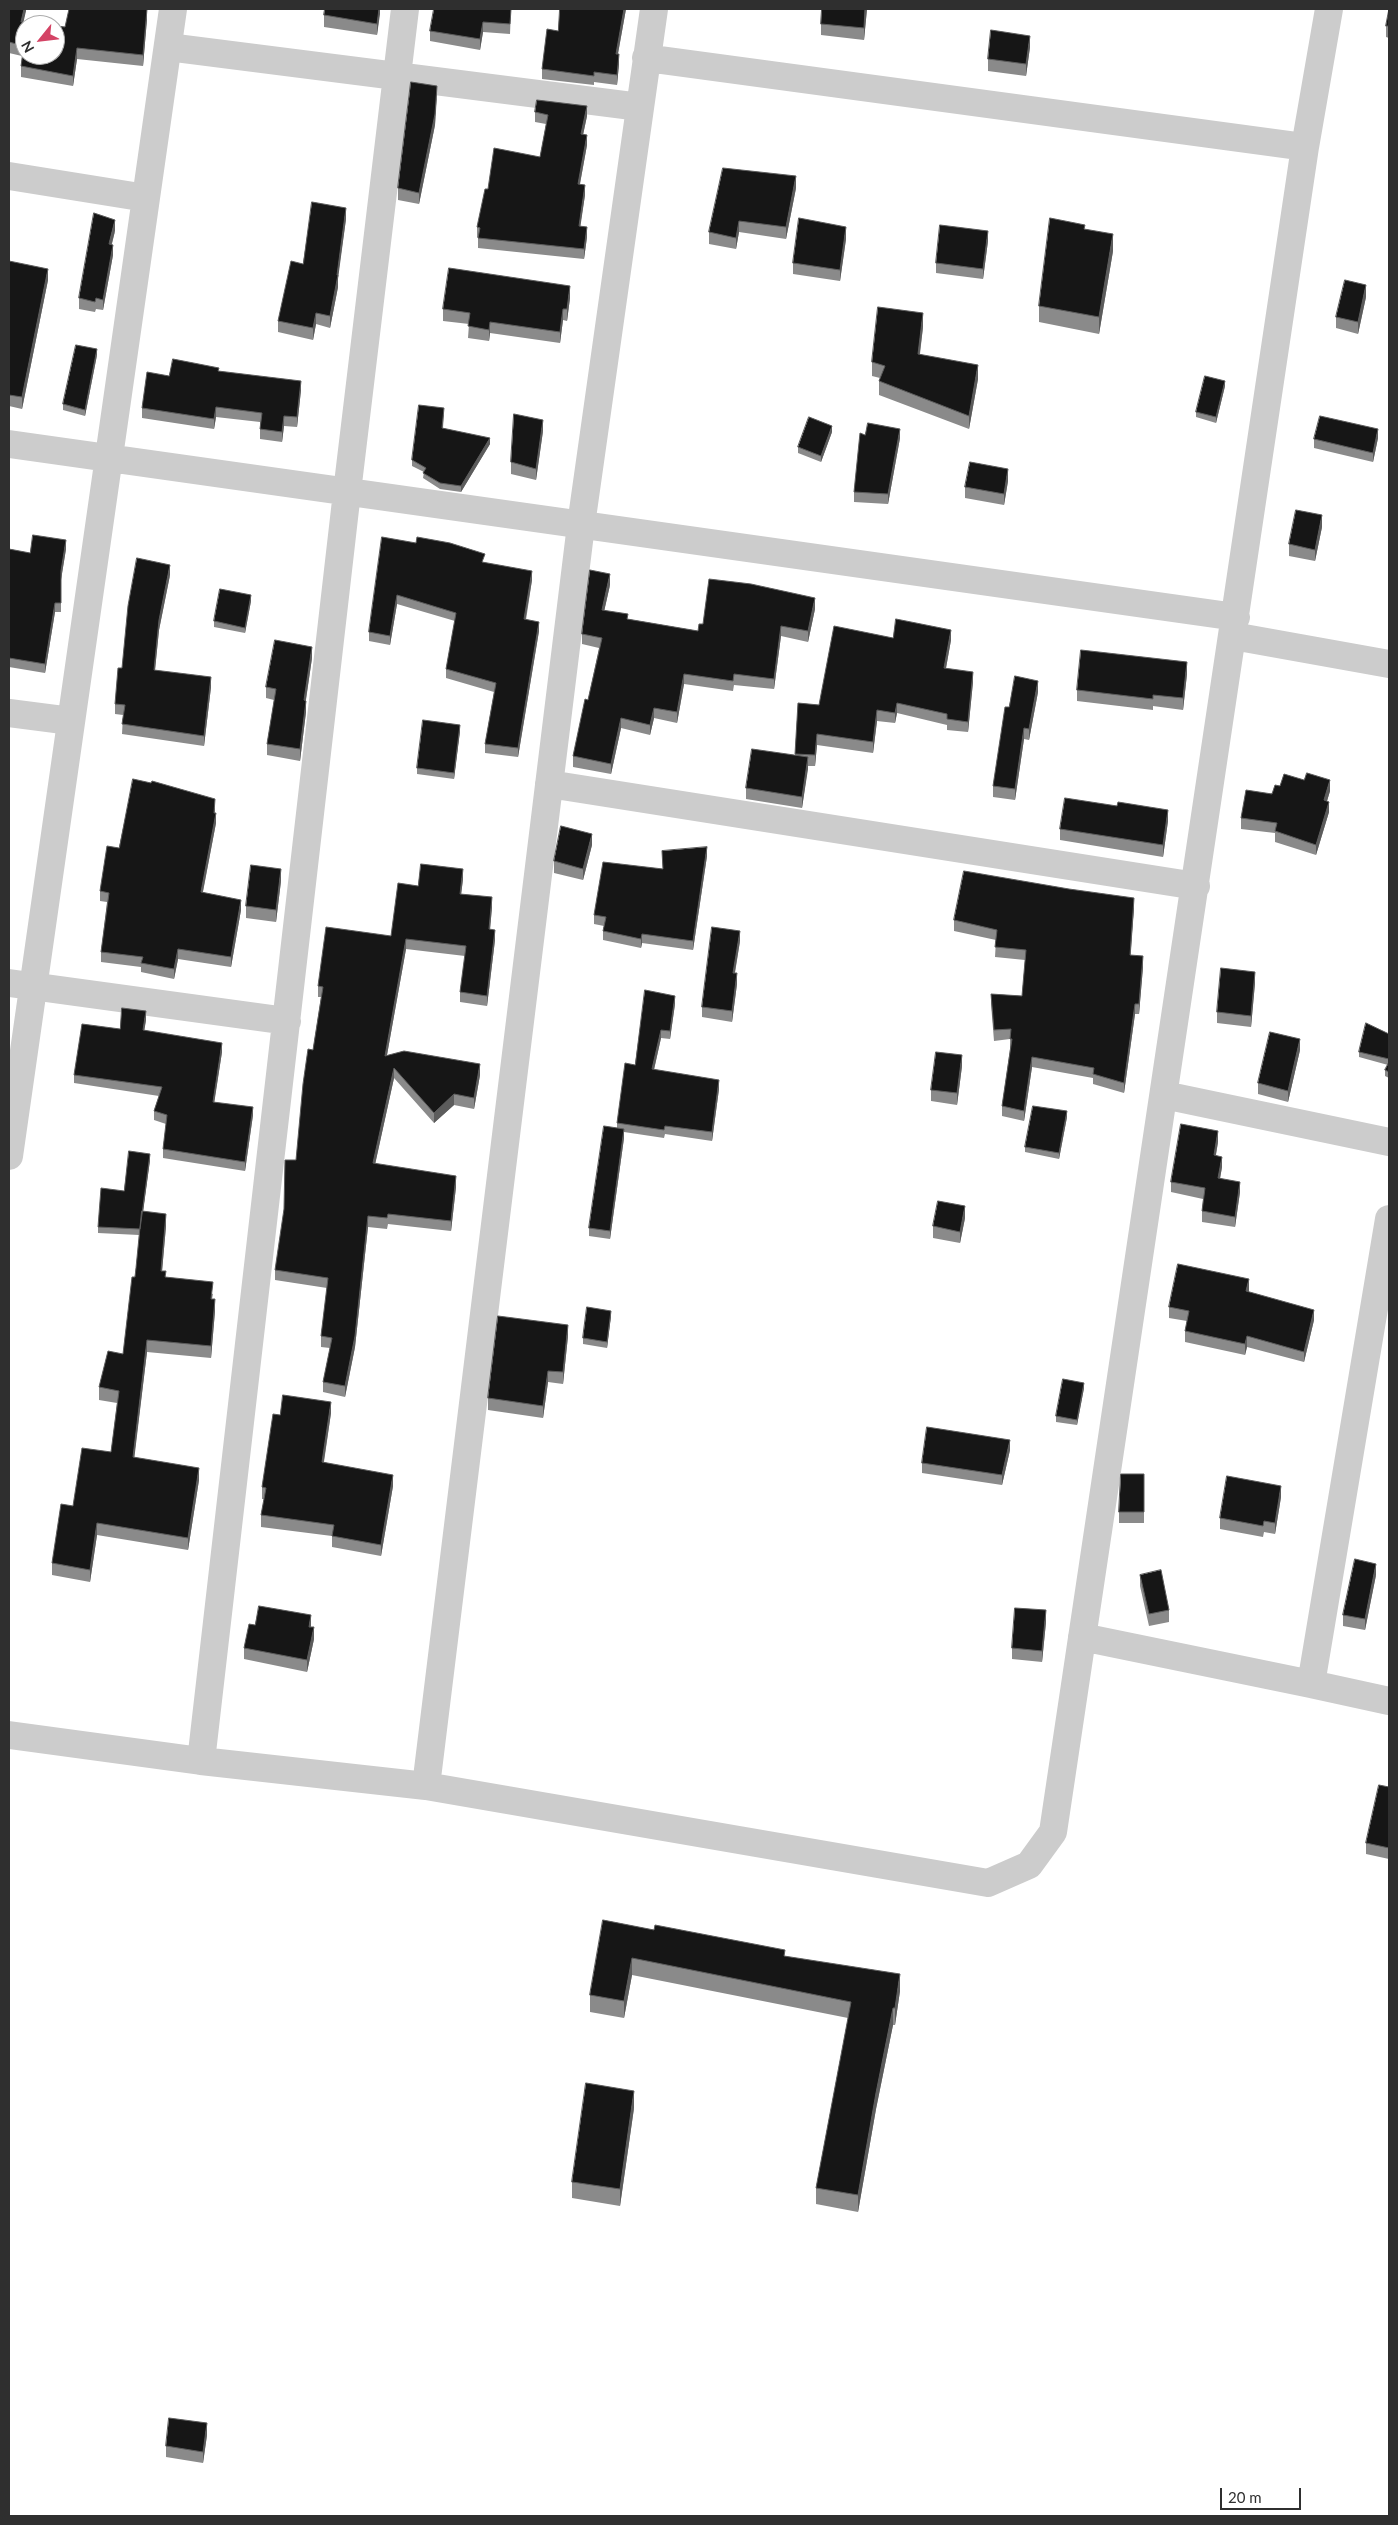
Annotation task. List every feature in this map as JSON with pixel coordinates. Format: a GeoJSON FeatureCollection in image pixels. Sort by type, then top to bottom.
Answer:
{"type":"FeatureCollection","features":[{"type":"Feature","properties":{"kind":"street"},"geometry":{"type":"LineString","coordinates":[[9,1156],[21,984],[71,721],[173,9]]}},
{"type":"Feature","properties":{"kind":"street"},"geometry":{"type":"LineString","coordinates":[[201,1761],[347,492],[396,76],[406,9]]}},
{"type":"Feature","properties":{"kind":"street"},"geometry":{"type":"LineString","coordinates":[[426,1786],[581,525],[654,9]]}},
{"type":"Feature","properties":{"kind":"street"},"geometry":{"type":"LineString","coordinates":[[9,1735],[201,1761],[426,1786],[988,1883],[1029,1866],[1053,1832],[1235,626],[1305,147],[1329,9]]}},
{"type":"Feature","properties":{"kind":"street"},"geometry":{"type":"LineString","coordinates":[[168,47],[640,107]]}},
{"type":"Feature","properties":{"kind":"street"},"geometry":{"type":"LineString","coordinates":[[646,58],[1305,147]]}},
{"type":"Feature","properties":{"kind":"street"},"geometry":{"type":"LineString","coordinates":[[9,176],[146,198]]}},
{"type":"Feature","properties":{"kind":"street"},"geometry":{"type":"LineString","coordinates":[[9,444],[581,525],[1235,626],[1389,664]]}},
{"type":"Feature","properties":{"kind":"street"},"geometry":{"type":"LineString","coordinates":[[9,713],[71,721]]}},
{"type":"Feature","properties":{"kind":"street"},"geometry":{"type":"LineString","coordinates":[[549,784],[1196,886]]}},
{"type":"Feature","properties":{"kind":"street"},"geometry":{"type":"LineString","coordinates":[[21,984],[287,1021]]}},
{"type":"Feature","properties":{"kind":"street"},"geometry":{"type":"LineString","coordinates":[[1164,1095],[1389,1142]]}},
{"type":"Feature","properties":{"kind":"street"},"geometry":{"type":"LineString","coordinates":[[1310,1684],[1389,1219]]}},
{"type":"Feature","properties":{"kind":"street"},"geometry":{"type":"LineString","coordinates":[[1082,1637],[1389,1701]]}},
{"type":"Feature","properties":{"kind":"building"},"geometry":{"type":"Polygon","coordinates":[[[9,9],[24,9],[23,15],[15,15],[15,44],[9,42],[9,9]]]}},
{"type":"Feature","properties":{"kind":"building"},"geometry":{"type":"Polygon","coordinates":[[[69,9],[147,9],[143,55],[77,48],[73,76],[21,66],[65,65],[65,27],[69,9]]]}},
{"type":"Feature","properties":{"kind":"building"},"geometry":{"type":"Polygon","coordinates":[[[325,9],[379,9],[377,24],[324,15],[325,9]]]}},
{"type":"Feature","properties":{"kind":"building"},"geometry":{"type":"Polygon","coordinates":[[[434,9],[511,9],[510,24],[483,22],[480,39],[430,31],[434,9]]]}},
{"type":"Feature","properties":{"kind":"building"},"geometry":{"type":"Polygon","coordinates":[[[560,9],[624,9],[616,54],[619,54],[617,75],[594,72],[594,76],[542,69],[547,29],[558,31],[560,9]]]}},
{"type":"Feature","properties":{"kind":"building"},"geometry":{"type":"Polygon","coordinates":[[[822,9],[865,9],[864,28],[821,24],[822,9]]]}},
{"type":"Feature","properties":{"kind":"building"},"geometry":{"type":"Polygon","coordinates":[[[1389,9],[1389,26],[1386,26],[1389,9]]]}},
{"type":"Feature","properties":{"kind":"building"},"geometry":{"type":"Polygon","coordinates":[[[991,30],[1030,36],[1026,64],[988,59],[991,30]]]}},
{"type":"Feature","properties":{"kind":"building"},"geometry":{"type":"Polygon","coordinates":[[[411,82],[437,86],[435,114],[419,193],[398,188],[411,82]]]}},
{"type":"Feature","properties":{"kind":"building"},"geometry":{"type":"Polygon","coordinates":[[[537,100],[587,106],[581,134],[587,135],[578,184],[585,185],[579,226],[587,227],[584,249],[478,238],[480,228],[477,227],[485,189],[488,189],[494,148],[540,157],[548,115],[535,112],[537,100]]]}},
{"type":"Feature","properties":{"kind":"building"},"geometry":{"type":"Polygon","coordinates":[[[723,168],[796,176],[786,227],[739,221],[736,238],[709,232],[723,168]]]}},
{"type":"Feature","properties":{"kind":"building"},"geometry":{"type":"Polygon","coordinates":[[[312,202],[346,208],[338,275],[330,316],[316,313],[313,328],[278,321],[291,261],[303,264],[312,202]]]}},
{"type":"Feature","properties":{"kind":"building"},"geometry":{"type":"Polygon","coordinates":[[[94,213],[115,220],[109,244],[113,245],[103,300],[96,298],[95,302],[79,298],[94,213]]]}},
{"type":"Feature","properties":{"kind":"building"},"geometry":{"type":"Polygon","coordinates":[[[799,218],[846,227],[840,270],[793,263],[799,218]]]}},
{"type":"Feature","properties":{"kind":"building"},"geometry":{"type":"Polygon","coordinates":[[[1050,218],[1085,225],[1084,229],[1113,234],[1099,317],[1039,306],[1050,218]]]}},
{"type":"Feature","properties":{"kind":"building"},"geometry":{"type":"Polygon","coordinates":[[[940,225],[988,231],[983,269],[936,263],[940,225]]]}},
{"type":"Feature","properties":{"kind":"building"},"geometry":{"type":"Polygon","coordinates":[[[9,261],[48,269],[22,397],[9,395],[9,261]]]}},
{"type":"Feature","properties":{"kind":"building"},"geometry":{"type":"Polygon","coordinates":[[[449,268],[570,286],[567,309],[563,309],[560,332],[490,322],[489,330],[468,326],[470,313],[443,309],[449,268]]]}},
{"type":"Feature","properties":{"kind":"building"},"geometry":{"type":"Polygon","coordinates":[[[1345,280],[1366,285],[1358,322],[1336,317],[1345,280]]]}},
{"type":"Feature","properties":{"kind":"building"},"geometry":{"type":"Polygon","coordinates":[[[878,307],[923,313],[918,354],[978,365],[969,416],[879,381],[885,366],[872,362],[878,307]]]}},
{"type":"Feature","properties":{"kind":"building"},"geometry":{"type":"Polygon","coordinates":[[[76,345],[97,349],[85,410],[63,404],[76,345]]]}},
{"type":"Feature","properties":{"kind":"building"},"geometry":{"type":"Polygon","coordinates":[[[173,359],[219,368],[218,371],[301,381],[297,417],[284,416],[282,432],[260,429],[262,413],[216,407],[214,419],[142,408],[147,372],[169,376],[173,359]]]}},
{"type":"Feature","properties":{"kind":"building"},"geometry":{"type":"Polygon","coordinates":[[[1205,376],[1225,381],[1216,417],[1196,412],[1205,376]]]}},
{"type":"Feature","properties":{"kind":"building"},"geometry":{"type":"Polygon","coordinates":[[[419,405],[444,408],[442,428],[490,438],[461,486],[440,483],[423,473],[426,468],[412,460],[419,405]]]}},
{"type":"Feature","properties":{"kind":"building"},"geometry":{"type":"Polygon","coordinates":[[[514,414],[543,420],[536,469],[511,462],[514,414]]]}},
{"type":"Feature","properties":{"kind":"building"},"geometry":{"type":"Polygon","coordinates":[[[1320,416],[1378,429],[1373,453],[1314,439],[1320,416]]]}},
{"type":"Feature","properties":{"kind":"building"},"geometry":{"type":"Polygon","coordinates":[[[809,417],[832,426],[821,456],[798,447],[809,417]]]}},
{"type":"Feature","properties":{"kind":"building"},"geometry":{"type":"Polygon","coordinates":[[[868,423],[900,429],[888,494],[854,492],[860,433],[865,435],[868,423]]]}},
{"type":"Feature","properties":{"kind":"building"},"geometry":{"type":"Polygon","coordinates":[[[970,462],[1008,469],[1004,494],[965,487],[970,462]]]}},
{"type":"Feature","properties":{"kind":"building"},"geometry":{"type":"Polygon","coordinates":[[[1296,510],[1322,515],[1315,550],[1289,544],[1296,510]]]}},
{"type":"Feature","properties":{"kind":"building"},"geometry":{"type":"Polygon","coordinates":[[[33,535],[66,540],[61,571],[61,603],[55,603],[45,664],[9,658],[9,549],[30,553],[33,535]]]}},
{"type":"Feature","properties":{"kind":"building"},"geometry":{"type":"Polygon","coordinates":[[[382,537],[416,543],[417,537],[450,543],[485,554],[482,562],[532,571],[524,619],[539,622],[518,748],[485,744],[496,683],[446,669],[456,613],[397,595],[390,636],[369,632],[382,537]]]}},
{"type":"Feature","properties":{"kind":"building"},"geometry":{"type":"Polygon","coordinates":[[[137,558],[170,565],[159,620],[154,670],[211,677],[204,736],[122,724],[125,705],[115,704],[118,668],[122,668],[128,606],[137,558]]]}},
{"type":"Feature","properties":{"kind":"building"},"geometry":{"type":"Polygon","coordinates":[[[590,570],[610,574],[602,610],[628,614],[627,619],[698,631],[699,624],[703,624],[709,579],[751,584],[815,598],[808,631],[781,626],[774,679],[734,674],[733,681],[684,674],[677,712],[654,708],[650,725],[621,718],[611,764],[573,756],[585,699],[588,700],[602,638],[582,634],[590,570]]]}},
{"type":"Feature","properties":{"kind":"building"},"geometry":{"type":"Polygon","coordinates":[[[220,589],[251,595],[245,628],[214,621],[220,589]]]}},
{"type":"Feature","properties":{"kind":"building"},"geometry":{"type":"Polygon","coordinates":[[[896,619],[951,630],[944,668],[973,672],[968,722],[947,719],[947,714],[897,703],[895,713],[877,710],[873,742],[817,734],[815,755],[795,754],[798,703],[819,705],[834,626],[893,638],[896,619]]]}},
{"type":"Feature","properties":{"kind":"building"},"geometry":{"type":"Polygon","coordinates":[[[275,640],[312,647],[304,700],[306,701],[300,749],[267,744],[276,689],[266,687],[275,640]]]}},
{"type":"Feature","properties":{"kind":"building"},"geometry":{"type":"Polygon","coordinates":[[[1081,650],[1187,662],[1183,698],[1153,695],[1153,699],[1077,690],[1081,650]]]}},
{"type":"Feature","properties":{"kind":"building"},"geometry":{"type":"Polygon","coordinates":[[[1015,676],[1038,681],[1029,729],[1024,728],[1015,789],[993,786],[1005,707],[1009,707],[1015,676]]]}},
{"type":"Feature","properties":{"kind":"building"},"geometry":{"type":"Polygon","coordinates":[[[423,720],[460,725],[454,773],[417,768],[423,720]]]}},
{"type":"Feature","properties":{"kind":"building"},"geometry":{"type":"Polygon","coordinates":[[[752,749],[808,757],[802,797],[746,788],[752,749]]]}},
{"type":"Feature","properties":{"kind":"building"},"geometry":{"type":"Polygon","coordinates":[[[1307,773],[1330,780],[1324,800],[1329,802],[1316,845],[1275,831],[1277,823],[1241,818],[1246,790],[1272,794],[1275,785],[1280,786],[1284,774],[1304,780],[1307,773]]]}},
{"type":"Feature","properties":{"kind":"building"},"geometry":{"type":"Polygon","coordinates":[[[133,779],[151,783],[152,781],[215,799],[214,813],[216,813],[201,892],[241,900],[231,957],[178,949],[174,969],[141,963],[143,957],[101,952],[109,893],[100,891],[107,846],[119,848],[133,779]]]}},
{"type":"Feature","properties":{"kind":"building"},"geometry":{"type":"Polygon","coordinates":[[[1065,798],[1117,806],[1118,802],[1168,810],[1163,845],[1060,829],[1065,798]]]}},
{"type":"Feature","properties":{"kind":"building"},"geometry":{"type":"Polygon","coordinates":[[[561,826],[592,834],[583,869],[554,861],[561,826]]]}},
{"type":"Feature","properties":{"kind":"building"},"geometry":{"type":"Polygon","coordinates":[[[707,847],[693,941],[642,934],[641,939],[603,931],[606,917],[594,915],[603,862],[663,869],[662,851],[707,847]]]}},
{"type":"Feature","properties":{"kind":"building"},"geometry":{"type":"Polygon","coordinates":[[[421,864],[463,869],[460,894],[492,897],[489,929],[495,930],[487,996],[460,992],[466,946],[406,939],[385,1056],[404,1051],[480,1064],[474,1098],[454,1094],[434,1113],[394,1068],[373,1163],[456,1176],[451,1221],[388,1214],[387,1218],[368,1216],[355,1336],[345,1386],[323,1382],[332,1338],[321,1336],[328,1278],[275,1270],[284,1209],[285,1160],[296,1160],[308,1049],[313,1050],[323,987],[318,986],[326,927],[391,936],[398,883],[418,886],[421,864]]]}},
{"type":"Feature","properties":{"kind":"building"},"geometry":{"type":"Polygon","coordinates":[[[251,865],[281,869],[276,910],[246,906],[251,865]]]}},
{"type":"Feature","properties":{"kind":"building"},"geometry":{"type":"Polygon","coordinates":[[[964,871],[1134,898],[1130,955],[1143,956],[1139,1004],[1135,1004],[1124,1083],[1093,1074],[1094,1068],[1032,1057],[1024,1111],[1002,1106],[1012,1039],[1010,1039],[1011,1029],[994,1030],[991,994],[1022,996],[1026,950],[995,947],[997,930],[954,920],[964,871]]]}},
{"type":"Feature","properties":{"kind":"building"},"geometry":{"type":"Polygon","coordinates":[[[712,927],[740,931],[733,973],[737,973],[732,1011],[702,1007],[712,927]]]}},
{"type":"Feature","properties":{"kind":"building"},"geometry":{"type":"Polygon","coordinates":[[[1221,968],[1255,972],[1251,1016],[1217,1012],[1221,968]]]}},
{"type":"Feature","properties":{"kind":"building"},"geometry":{"type":"Polygon","coordinates":[[[645,990],[675,996],[670,1031],[661,1030],[652,1069],[719,1080],[712,1132],[665,1126],[664,1130],[617,1123],[625,1063],[635,1065],[645,990]]]}},
{"type":"Feature","properties":{"kind":"building"},"geometry":{"type":"Polygon","coordinates":[[[122,1008],[146,1011],[143,1030],[222,1043],[213,1102],[253,1107],[245,1162],[163,1149],[167,1115],[154,1111],[162,1087],[74,1075],[82,1024],[120,1029],[122,1008]]]}},
{"type":"Feature","properties":{"kind":"building"},"geometry":{"type":"Polygon","coordinates":[[[1366,1023],[1389,1034],[1389,1059],[1359,1052],[1366,1023]]]}},
{"type":"Feature","properties":{"kind":"building"},"geometry":{"type":"Polygon","coordinates":[[[1270,1032],[1300,1039],[1288,1091],[1258,1083],[1270,1032]]]}},
{"type":"Feature","properties":{"kind":"building"},"geometry":{"type":"Polygon","coordinates":[[[936,1052],[962,1055],[957,1093],[931,1090],[936,1052]]]}},
{"type":"Feature","properties":{"kind":"building"},"geometry":{"type":"Polygon","coordinates":[[[1389,1062],[1389,1072],[1385,1070],[1389,1062]]]}},
{"type":"Feature","properties":{"kind":"building"},"geometry":{"type":"Polygon","coordinates":[[[1033,1106],[1067,1111],[1059,1153],[1025,1147],[1033,1106]]]}},
{"type":"Feature","properties":{"kind":"building"},"geometry":{"type":"Polygon","coordinates":[[[1181,1124],[1218,1131],[1214,1155],[1222,1157],[1218,1178],[1240,1182],[1235,1217],[1202,1211],[1205,1188],[1171,1182],[1181,1124]]]}},
{"type":"Feature","properties":{"kind":"building"},"geometry":{"type":"Polygon","coordinates":[[[604,1126],[624,1129],[610,1231],[589,1228],[604,1126]]]}},
{"type":"Feature","properties":{"kind":"building"},"geometry":{"type":"Polygon","coordinates":[[[129,1151],[150,1154],[140,1229],[98,1227],[101,1188],[124,1191],[129,1151]]]}},
{"type":"Feature","properties":{"kind":"building"},"geometry":{"type":"Polygon","coordinates":[[[938,1201],[965,1206],[960,1232],[933,1226],[938,1201]]]}},
{"type":"Feature","properties":{"kind":"building"},"geometry":{"type":"Polygon","coordinates":[[[142,1211],[166,1214],[161,1271],[166,1271],[165,1277],[213,1282],[211,1299],[215,1299],[211,1346],[147,1340],[133,1457],[199,1468],[188,1538],[97,1523],[90,1570],[52,1563],[61,1504],[73,1506],[82,1448],[111,1452],[119,1391],[99,1387],[108,1351],[123,1354],[132,1277],[135,1277],[142,1211]]]}},
{"type":"Feature","properties":{"kind":"building"},"geometry":{"type":"Polygon","coordinates":[[[1178,1264],[1249,1279],[1246,1291],[1314,1310],[1304,1352],[1247,1336],[1245,1344],[1185,1331],[1189,1311],[1169,1307],[1178,1264]]]}},
{"type":"Feature","properties":{"kind":"building"},"geometry":{"type":"Polygon","coordinates":[[[587,1307],[611,1311],[607,1342],[583,1338],[587,1307]]]}},
{"type":"Feature","properties":{"kind":"building"},"geometry":{"type":"Polygon","coordinates":[[[498,1316],[568,1325],[563,1372],[548,1371],[543,1406],[488,1398],[498,1316]]]}},
{"type":"Feature","properties":{"kind":"building"},"geometry":{"type":"Polygon","coordinates":[[[1063,1379],[1084,1383],[1077,1420],[1056,1416],[1063,1379]]]}},
{"type":"Feature","properties":{"kind":"building"},"geometry":{"type":"Polygon","coordinates":[[[283,1395],[331,1402],[322,1462],[393,1475],[381,1545],[332,1536],[334,1525],[261,1515],[266,1488],[262,1487],[273,1414],[280,1415],[283,1395]]]}},
{"type":"Feature","properties":{"kind":"building"},"geometry":{"type":"Polygon","coordinates":[[[927,1427],[1010,1440],[1002,1475],[922,1463],[927,1427]]]}},
{"type":"Feature","properties":{"kind":"building"},"geometry":{"type":"Polygon","coordinates":[[[1121,1474],[1144,1474],[1144,1512],[1119,1512],[1121,1474]]]}},
{"type":"Feature","properties":{"kind":"building"},"geometry":{"type":"Polygon","coordinates":[[[1227,1476],[1281,1486],[1275,1523],[1264,1521],[1263,1526],[1220,1518],[1227,1476]]]}},
{"type":"Feature","properties":{"kind":"building"},"geometry":{"type":"Polygon","coordinates":[[[1355,1559],[1376,1564],[1365,1619],[1343,1615],[1355,1559]]]}},
{"type":"Feature","properties":{"kind":"building"},"geometry":{"type":"Polygon","coordinates":[[[1161,1570],[1169,1610],[1149,1614],[1140,1575],[1161,1570]]]}},
{"type":"Feature","properties":{"kind":"building"},"geometry":{"type":"Polygon","coordinates":[[[259,1606],[311,1615],[309,1627],[314,1627],[307,1660],[244,1648],[249,1624],[255,1625],[259,1606]]]}},
{"type":"Feature","properties":{"kind":"building"},"geometry":{"type":"Polygon","coordinates":[[[1015,1608],[1046,1610],[1042,1651],[1012,1648],[1015,1608]]]}},
{"type":"Feature","properties":{"kind":"building"},"geometry":{"type":"Polygon","coordinates":[[[1379,1785],[1389,1787],[1389,1848],[1366,1843],[1379,1785]]]}},
{"type":"Feature","properties":{"kind":"building"},"geometry":{"type":"Polygon","coordinates":[[[603,1920],[654,1930],[655,1925],[785,1950],[784,1956],[900,1974],[858,2195],[816,2188],[851,2002],[632,1958],[624,2001],[590,1995],[603,1920]]]}},
{"type":"Feature","properties":{"kind":"building"},"geometry":{"type":"Polygon","coordinates":[[[586,2083],[634,2091],[620,2189],[572,2182],[586,2083]]]}},
{"type":"Feature","properties":{"kind":"building"},"geometry":{"type":"Polygon","coordinates":[[[169,2418],[207,2423],[203,2452],[166,2446],[169,2418]]]}}]}
